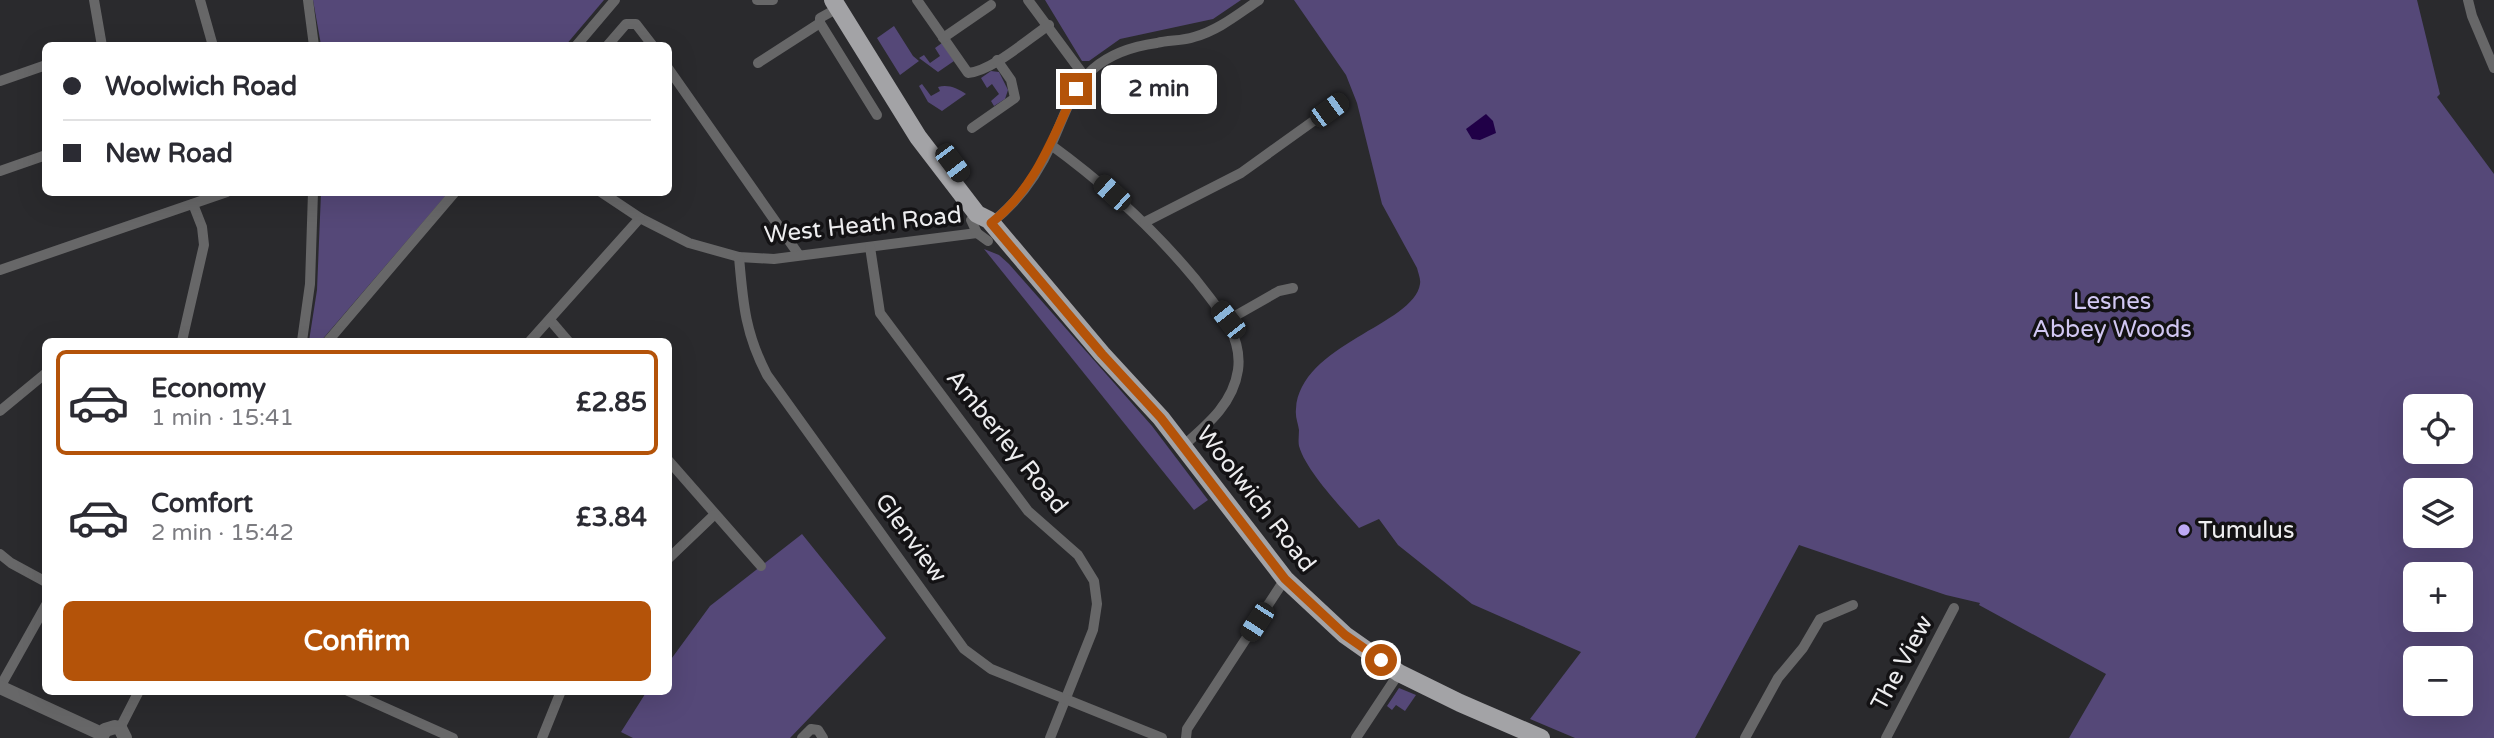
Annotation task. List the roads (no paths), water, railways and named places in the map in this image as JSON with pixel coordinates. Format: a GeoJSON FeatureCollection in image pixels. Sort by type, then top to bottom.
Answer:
{"type":"FeatureCollection","features":[{"type":"Feature","properties":{"kind":"main road","name":"Woolwich Road"},"geometry":{"type":"LineString","coordinates":[[838,3],[878,74],[925,146],[980,217],[983,227],[1182,446],[1285,579],[1345,635],[1399,673],[1541,738]]}},
{"type":"Feature","properties":{"kind":"main road","name":"Woolwich Road"},"geometry":{"type":"LineString","coordinates":[[838,3],[927,130],[989,210],[983,227]]}},
{"type":"Feature","properties":{"kind":"street"},"geometry":{"type":"LineString","coordinates":[[94,0],[101,42]]}},
{"type":"Feature","properties":{"kind":"street"},"geometry":{"type":"LineString","coordinates":[[200,0],[212,42]]}},
{"type":"Feature","properties":{"kind":"street"},"geometry":{"type":"LineString","coordinates":[[308,0],[313,42]]}},
{"type":"Feature","properties":{"kind":"street"},"geometry":{"type":"LineString","coordinates":[[579,42],[615,0]]}},
{"type":"Feature","properties":{"kind":"street"},"geometry":{"type":"LineString","coordinates":[[757,0],[773,0]]}},
{"type":"Feature","properties":{"kind":"street"},"geometry":{"type":"LineString","coordinates":[[917,0],[968,73],[976,72],[997,60],[1049,25]]}},
{"type":"Feature","properties":{"kind":"street"},"geometry":{"type":"LineString","coordinates":[[1028,0],[1049,25],[1085,78]]}},
{"type":"Feature","properties":{"kind":"street"},"geometry":{"type":"LineString","coordinates":[[983,227],[1009,208],[1029,184],[1051,145],[1076,89],[1099,64],[1125,51],[1208,32],[1222,26],[1259,0]]}},
{"type":"Feature","properties":{"kind":"street"},"geometry":{"type":"LineString","coordinates":[[2468,0],[2494,68]]}},
{"type":"Feature","properties":{"kind":"street"},"geometry":{"type":"LineString","coordinates":[[838,3],[820,18],[823,27],[877,115]]}},
{"type":"Feature","properties":{"kind":"street"},"geometry":{"type":"LineString","coordinates":[[943,38],[991,5]]}},
{"type":"Feature","properties":{"kind":"street"},"geometry":{"type":"LineString","coordinates":[[610,42],[626,24],[636,24],[650,42]]}},
{"type":"Feature","properties":{"kind":"street"},"geometry":{"type":"LineString","coordinates":[[758,62],[823,27]]}},
{"type":"Feature","properties":{"kind":"street"},"geometry":{"type":"LineString","coordinates":[[972,128],[1015,98],[1011,80],[997,60]]}},
{"type":"Feature","properties":{"kind":"street"},"geometry":{"type":"LineString","coordinates":[[0,81],[42,66]]}},
{"type":"Feature","properties":{"kind":"street"},"geometry":{"type":"LineString","coordinates":[[672,74],[799,255]]}},
{"type":"Feature","properties":{"kind":"street"},"geometry":{"type":"LineString","coordinates":[[860,86],[878,74]]}},
{"type":"Feature","properties":{"kind":"street"},"geometry":{"type":"LineString","coordinates":[[1145,222],[1241,173],[1340,102]]}},
{"type":"Feature","properties":{"kind":"street"},"geometry":{"type":"LineString","coordinates":[[1051,145],[1096,178],[1145,222],[1228,320],[1235,342],[1238,368],[1230,397],[1206,426],[1182,446]]}},
{"type":"Feature","properties":{"kind":"street"},"geometry":{"type":"LineString","coordinates":[[0,170],[42,156]]}},
{"type":"Feature","properties":{"kind":"street"},"geometry":{"type":"LineString","coordinates":[[0,270],[216,196]]}},
{"type":"Feature","properties":{"kind":"street"},"geometry":{"type":"LineString","coordinates":[[302,338],[310,284],[313,196]]}},
{"type":"Feature","properties":{"kind":"street"},"geometry":{"type":"LineString","coordinates":[[331,338],[452,196]]}},
{"type":"Feature","properties":{"kind":"street","name":"West Heath Road"},"geometry":{"type":"LineString","coordinates":[[607,196],[640,218],[689,243],[739,257],[774,259],[870,247],[983,227]]}},
{"type":"Feature","properties":{"kind":"street"},"geometry":{"type":"LineString","coordinates":[[183,338],[204,245],[202,228],[193,204]]}},
{"type":"Feature","properties":{"kind":"street"},"geometry":{"type":"LineString","coordinates":[[533,338],[640,218]]}},
{"type":"Feature","properties":{"kind":"street","name":"Amberley Road"},"geometry":{"type":"LineString","coordinates":[[870,247],[880,313],[1028,510],[1078,555],[1094,581],[1097,593],[1096,616],[1050,738]]}},
{"type":"Feature","properties":{"kind":"street","name":"Glenview"},"geometry":{"type":"LineString","coordinates":[[739,257],[747,328],[754,350],[767,375],[964,649],[990,670],[1162,738]]}},
{"type":"Feature","properties":{"kind":"street"},"geometry":{"type":"LineString","coordinates":[[1228,320],[1279,291],[1293,288]]}},
{"type":"Feature","properties":{"kind":"street"},"geometry":{"type":"LineString","coordinates":[[550,320],[565,338]]}},
{"type":"Feature","properties":{"kind":"street"},"geometry":{"type":"LineString","coordinates":[[0,411],[42,376]]}},
{"type":"Feature","properties":{"kind":"street"},"geometry":{"type":"LineString","coordinates":[[672,465],[761,566]]}},
{"type":"Feature","properties":{"kind":"street"},"geometry":{"type":"LineString","coordinates":[[672,555],[714,515]]}},
{"type":"Feature","properties":{"kind":"street"},"geometry":{"type":"LineString","coordinates":[[0,554],[10,563],[42,580]]}},
{"type":"Feature","properties":{"kind":"street"},"geometry":{"type":"LineString","coordinates":[[1186,738],[1186,729],[1285,579]]}},
{"type":"Feature","properties":{"kind":"street"},"geometry":{"type":"LineString","coordinates":[[1745,738],[1778,678],[1803,648],[1820,620],[1853,605]]}},
{"type":"Feature","properties":{"kind":"street","name":"The View"},"geometry":{"type":"LineString","coordinates":[[1886,738],[1954,608]]}},
{"type":"Feature","properties":{"kind":"street"},"geometry":{"type":"LineString","coordinates":[[42,612],[0,687],[101,736],[109,728],[123,733],[137,695]]}},
{"type":"Feature","properties":{"kind":"street"},"geometry":{"type":"LineString","coordinates":[[1356,738],[1399,673]]}},
{"type":"Feature","properties":{"kind":"street"},"geometry":{"type":"LineString","coordinates":[[357,695],[453,738]]}},
{"type":"Feature","properties":{"kind":"street"},"geometry":{"type":"LineString","coordinates":[[542,738],[559,695]]}},
{"type":"Feature","properties":{"kind":"street"},"geometry":{"type":"LineString","coordinates":[[802,738],[811,729],[818,730],[823,738]]}},
{"type":"Feature","properties":{"kind":"place","name":"Tumulus"},"geometry":{"type":"Point","coordinates":[2184,530]}},
{"type":"Feature","properties":{"kind":"park label","name":"Lesnes Abbey Woods"},"geometry":{"type":"Point","coordinates":[2112,315]}}]}
